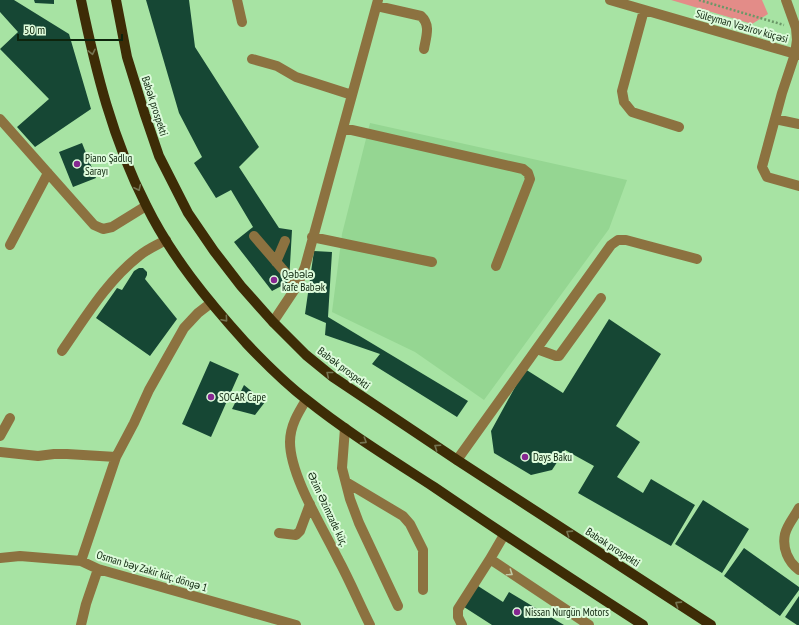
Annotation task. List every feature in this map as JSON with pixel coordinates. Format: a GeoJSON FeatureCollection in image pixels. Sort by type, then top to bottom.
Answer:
{"type":"FeatureCollection","features":[{"type":"Feature","properties":{"kind":"main road"},"geometry":{"type":"LineString","coordinates":[[81,0],[93,61],[112,124],[129,169],[146,206],[186,271],[211,303],[262,360],[306,400],[345,428],[504,535],[643,625]]}},
{"type":"Feature","properties":{"kind":"main road","name":"Babək prospekti"},"geometry":{"type":"LineString","coordinates":[[116,0],[128,57],[159,156],[188,213],[214,251],[241,286],[272,322],[306,355],[334,377],[457,460],[711,625]]}},
{"type":"Feature","properties":{"kind":"street"},"geometry":{"type":"LineString","coordinates":[[237,0],[242,22]]}},
{"type":"Feature","properties":{"kind":"street","name":"Süleyman Vəzirov küçəsi"},"geometry":{"type":"LineString","coordinates":[[610,0],[797,55]]}},
{"type":"Feature","properties":{"kind":"street"},"geometry":{"type":"LineString","coordinates":[[786,0],[796,28],[797,55],[782,93],[762,167],[767,177],[799,186]]}},
{"type":"Feature","properties":{"kind":"street"},"geometry":{"type":"LineString","coordinates":[[272,322],[297,286],[305,267],[377,3],[421,16],[425,20],[428,28],[424,49]]}},
{"type":"Feature","properties":{"kind":"street"},"geometry":{"type":"LineString","coordinates":[[644,10],[622,91],[624,102],[632,112],[679,127]]}},
{"type":"Feature","properties":{"kind":"street"},"geometry":{"type":"LineString","coordinates":[[252,59],[277,66],[296,77],[352,95]]}},
{"type":"Feature","properties":{"kind":"street"},"geometry":{"type":"LineString","coordinates":[[0,119],[94,225],[103,229],[112,227],[146,206]]}},
{"type":"Feature","properties":{"kind":"street"},"geometry":{"type":"LineString","coordinates":[[776,119],[799,124]]}},
{"type":"Feature","properties":{"kind":"street"},"geometry":{"type":"LineString","coordinates":[[343,128],[523,169],[528,173],[530,179],[496,266]]}},
{"type":"Feature","properties":{"kind":"street"},"geometry":{"type":"LineString","coordinates":[[10,245],[48,173]]}},
{"type":"Feature","properties":{"kind":"street"},"geometry":{"type":"LineString","coordinates":[[254,236],[297,286]]}},
{"type":"Feature","properties":{"kind":"street"},"geometry":{"type":"LineString","coordinates":[[312,237],[432,262]]}},
{"type":"Feature","properties":{"kind":"street"},"geometry":{"type":"LineString","coordinates":[[62,351],[99,299],[114,281],[140,255],[166,240]]}},
{"type":"Feature","properties":{"kind":"street"},"geometry":{"type":"LineString","coordinates":[[457,460],[611,245],[618,240],[626,240],[696,259]]}},
{"type":"Feature","properties":{"kind":"street"},"geometry":{"type":"LineString","coordinates":[[276,262],[285,241]]}},
{"type":"Feature","properties":{"kind":"street"},"geometry":{"type":"LineString","coordinates":[[537,349],[560,356],[601,298]]}},
{"type":"Feature","properties":{"kind":"street"},"geometry":{"type":"LineString","coordinates":[[81,561],[116,457],[149,390],[184,328],[198,313],[211,303]]}},
{"type":"Feature","properties":{"kind":"street","name":"Əzim Əzimzade küç."},"geometry":{"type":"LineString","coordinates":[[306,400],[298,413],[292,430],[290,443],[293,460],[310,504],[340,561],[370,625]]}},
{"type":"Feature","properties":{"kind":"street"},"geometry":{"type":"LineString","coordinates":[[0,436],[10,418]]}},
{"type":"Feature","properties":{"kind":"street"},"geometry":{"type":"LineString","coordinates":[[345,428],[342,468],[350,499],[359,523],[398,606]]}},
{"type":"Feature","properties":{"kind":"street"},"geometry":{"type":"LineString","coordinates":[[0,452],[38,456],[67,454],[116,457]]}},
{"type":"Feature","properties":{"kind":"street"},"geometry":{"type":"LineString","coordinates":[[346,482],[403,516],[407,520],[423,550],[423,590]]}},
{"type":"Feature","properties":{"kind":"street"},"geometry":{"type":"LineString","coordinates":[[279,533],[296,535],[300,531],[310,504]]}},
{"type":"Feature","properties":{"kind":"street"},"geometry":{"type":"LineString","coordinates":[[799,508],[785,533],[785,549],[792,565],[799,570]]}},
{"type":"Feature","properties":{"kind":"street"},"geometry":{"type":"LineString","coordinates":[[462,625],[458,617],[458,609],[504,535]]}},
{"type":"Feature","properties":{"kind":"street","name":"Osman bəy Zakir küç. döngə 1"},"geometry":{"type":"LineString","coordinates":[[0,558],[20,556],[81,561],[98,570],[296,625]]}},
{"type":"Feature","properties":{"kind":"street"},"geometry":{"type":"LineString","coordinates":[[490,559],[588,625]]}},
{"type":"Feature","properties":{"kind":"street"},"geometry":{"type":"LineString","coordinates":[[81,625],[86,604],[98,570]]}},
{"type":"Feature","properties":{"kind":"path"},"geometry":{"type":"LineString","coordinates":[[699,0],[796,28]]}},
{"type":"Feature","properties":{"kind":"shaded area"},"geometry":{"type":"Polygon","coordinates":[[[671,0],[762,0],[768,14],[752,24],[671,0]]]}},
{"type":"Feature","properties":{"kind":"shaded area"},"geometry":{"type":"Polygon","coordinates":[[[370,123],[627,180],[609,229],[484,400],[415,352],[332,312],[342,234],[370,123]]]}},
{"type":"Feature","properties":{"kind":"building"},"geometry":{"type":"Polygon","coordinates":[[[0,0],[14,0],[69,34],[91,109],[35,147],[17,127],[49,99],[0,49],[18,32],[0,12],[0,0]]]}},
{"type":"Feature","properties":{"kind":"building"},"geometry":{"type":"Polygon","coordinates":[[[34,0],[54,0],[54,4],[35,3],[34,0]]]}},
{"type":"Feature","properties":{"kind":"building"},"geometry":{"type":"Polygon","coordinates":[[[146,0],[189,0],[195,47],[259,147],[239,167],[279,228],[292,230],[289,282],[272,291],[234,242],[253,227],[231,190],[216,198],[194,163],[202,157],[179,113],[146,0]]]}},
{"type":"Feature","properties":{"kind":"building"},"geometry":{"type":"Polygon","coordinates":[[[82,143],[96,178],[73,187],[59,152],[82,143]]]}},
{"type":"Feature","properties":{"kind":"building"},"geometry":{"type":"Polygon","coordinates":[[[314,251],[332,252],[328,317],[468,401],[457,417],[372,364],[380,354],[325,335],[326,323],[305,314],[314,251]]]}},
{"type":"Feature","properties":{"kind":"building"},"geometry":{"type":"Polygon","coordinates":[[[139,268],[143,268],[147,272],[145,279],[177,319],[150,356],[96,318],[117,288],[122,290],[134,271],[139,268]]]}},
{"type":"Feature","properties":{"kind":"building"},"geometry":{"type":"Polygon","coordinates":[[[609,319],[661,354],[616,426],[640,442],[617,477],[643,493],[651,479],[695,505],[671,546],[578,493],[594,466],[565,450],[552,470],[531,475],[494,453],[491,431],[525,369],[563,393],[609,319]]]}},
{"type":"Feature","properties":{"kind":"building"},"geometry":{"type":"Polygon","coordinates":[[[210,361],[239,374],[211,437],[182,424],[210,361]]]}},
{"type":"Feature","properties":{"kind":"building"},"geometry":{"type":"Polygon","coordinates":[[[244,385],[265,402],[255,415],[232,409],[244,385]]]}},
{"type":"Feature","properties":{"kind":"building"},"geometry":{"type":"Polygon","coordinates":[[[703,500],[749,529],[722,573],[675,544],[703,500]]]}},
{"type":"Feature","properties":{"kind":"building"},"geometry":{"type":"Polygon","coordinates":[[[744,548],[799,587],[799,590],[780,616],[724,576],[744,548]]]}},
{"type":"Feature","properties":{"kind":"building"},"geometry":{"type":"Polygon","coordinates":[[[478,586],[503,602],[509,592],[564,625],[492,625],[464,607],[478,586]]]}},
{"type":"Feature","properties":{"kind":"building"},"geometry":{"type":"Polygon","coordinates":[[[799,596],[799,625],[797,625],[785,617],[799,596]]]}},
{"type":"Feature","properties":{"kind":"place","name":"Piano Şadlıq Sarayı"},"geometry":{"type":"Point","coordinates":[77,164]}},
{"type":"Feature","properties":{"kind":"place","name":"Qəbələ kafe Babək"},"geometry":{"type":"Point","coordinates":[274,280]}},
{"type":"Feature","properties":{"kind":"place","name":"SOCAR Cape"},"geometry":{"type":"Point","coordinates":[211,397]}},
{"type":"Feature","properties":{"kind":"place","name":"Days Baku"},"geometry":{"type":"Point","coordinates":[525,457]}},
{"type":"Feature","properties":{"kind":"place","name":"Nissan Nurgün Motors"},"geometry":{"type":"Point","coordinates":[517,612]}}]}
